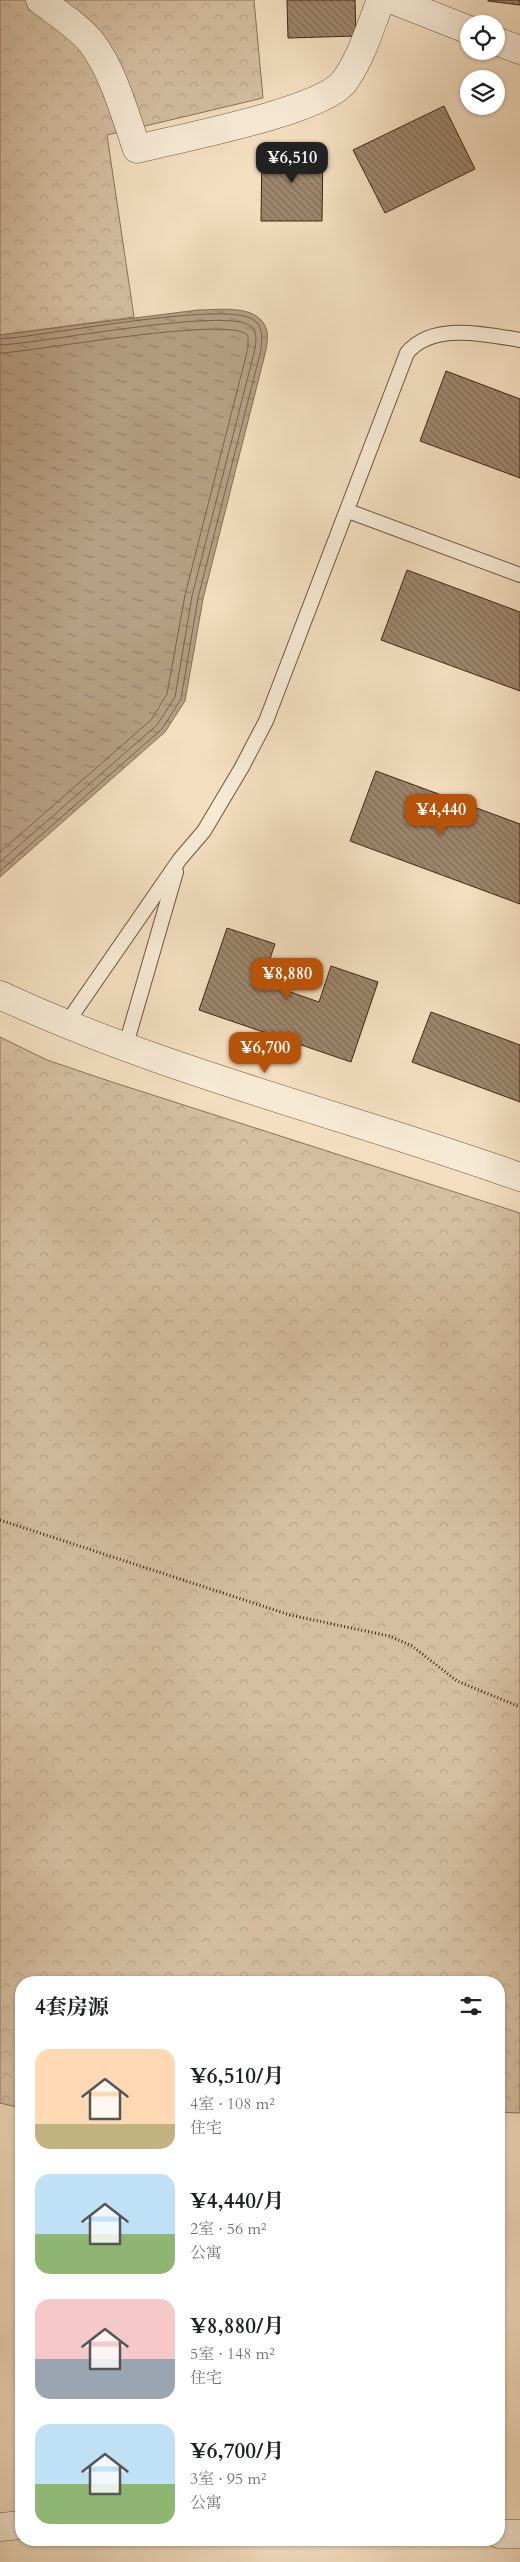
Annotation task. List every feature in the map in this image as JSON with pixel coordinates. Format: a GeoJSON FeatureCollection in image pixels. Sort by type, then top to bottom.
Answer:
{"type":"FeatureCollection","features":[{"type":"Feature","properties":{"kind":"street"},"geometry":{"type":"LineString","coordinates":[[40,0],[75,26],[91,42],[100,56],[137,149],[299,108],[331,92],[342,84],[350,73],[381,0]]}},
{"type":"Feature","properties":{"kind":"street"},"geometry":{"type":"LineString","coordinates":[[393,0],[460,26]]}},
{"type":"Feature","properties":{"kind":"street"},"geometry":{"type":"LineString","coordinates":[[505,44],[520,50]]}},
{"type":"Feature","properties":{"kind":"street"},"geometry":{"type":"LineString","coordinates":[[0,995],[124,1048],[219,1082],[520,1177]]}},
{"type":"Feature","properties":{"kind":"street"},"geometry":{"type":"LineString","coordinates":[[0,2527],[15,2526]]}},
{"type":"Feature","properties":{"kind":"street"},"geometry":{"type":"LineString","coordinates":[[505,2534],[520,2534]]}},
{"type":"Feature","properties":{"kind":"lane"},"geometry":{"type":"LineString","coordinates":[[66,1024],[180,859],[204,831],[242,767],[266,721],[407,353],[416,342],[430,336],[448,334],[520,340]]}},
{"type":"Feature","properties":{"kind":"lane"},"geometry":{"type":"LineString","coordinates":[[348,511],[520,575]]}},
{"type":"Feature","properties":{"kind":"lane"},"geometry":{"type":"LineString","coordinates":[[124,1048],[180,859]]}},
{"type":"Feature","properties":{"kind":"path"},"geometry":{"type":"LineString","coordinates":[[0,1520],[290,1615],[389,1636],[412,1646],[457,1681],[520,1707]]}},
{"type":"Feature","properties":{"kind":"green space"},"geometry":{"type":"Polygon","coordinates":[[[0,0],[254,0],[263,98],[107,135],[134,317],[0,335],[0,0]]]}},
{"type":"Feature","properties":{"kind":"green space"},"geometry":{"type":"Polygon","coordinates":[[[0,1037],[47,1060],[109,1081],[520,1213],[520,2113],[505,2112],[505,1976],[15,1976],[15,2107],[0,2103],[0,1037]]]}},
{"type":"Feature","properties":{"kind":"water"},"geometry":{"type":"Polygon","coordinates":[[[227,309],[248,312],[263,322],[267,331],[267,338],[266,350],[203,599],[185,701],[165,732],[0,877],[0,335],[198,310],[227,309]]]}},
{"type":"Feature","properties":{"kind":"building"},"geometry":{"type":"Polygon","coordinates":[[[287,0],[355,0],[356,36],[288,38],[287,0]]]}},
{"type":"Feature","properties":{"kind":"building"},"geometry":{"type":"Polygon","coordinates":[[[488,0],[520,0],[520,5],[488,1],[488,0]]]}},
{"type":"Feature","properties":{"kind":"building"},"geometry":{"type":"Polygon","coordinates":[[[444,106],[475,169],[385,213],[353,150],[444,106]]]}},
{"type":"Feature","properties":{"kind":"building"},"geometry":{"type":"Polygon","coordinates":[[[262,147],[323,148],[322,221],[261,221],[262,147]]]}},
{"type":"Feature","properties":{"kind":"building"},"geometry":{"type":"Polygon","coordinates":[[[446,371],[520,399],[520,478],[420,441],[446,371]]]}},
{"type":"Feature","properties":{"kind":"building"},"geometry":{"type":"Polygon","coordinates":[[[407,570],[520,612],[520,691],[381,640],[407,570]]]}},
{"type":"Feature","properties":{"kind":"building"},"geometry":{"type":"Polygon","coordinates":[[[376,771],[520,824],[520,904],[350,841],[376,771]]]}},
{"type":"Feature","properties":{"kind":"building"},"geometry":{"type":"Polygon","coordinates":[[[227,928],[275,944],[262,982],[319,1002],[331,966],[378,982],[351,1062],[199,1010],[227,928]]]}},
{"type":"Feature","properties":{"kind":"building"},"geometry":{"type":"Polygon","coordinates":[[[431,1012],[520,1045],[520,1102],[412,1062],[431,1012]]]}}]}
